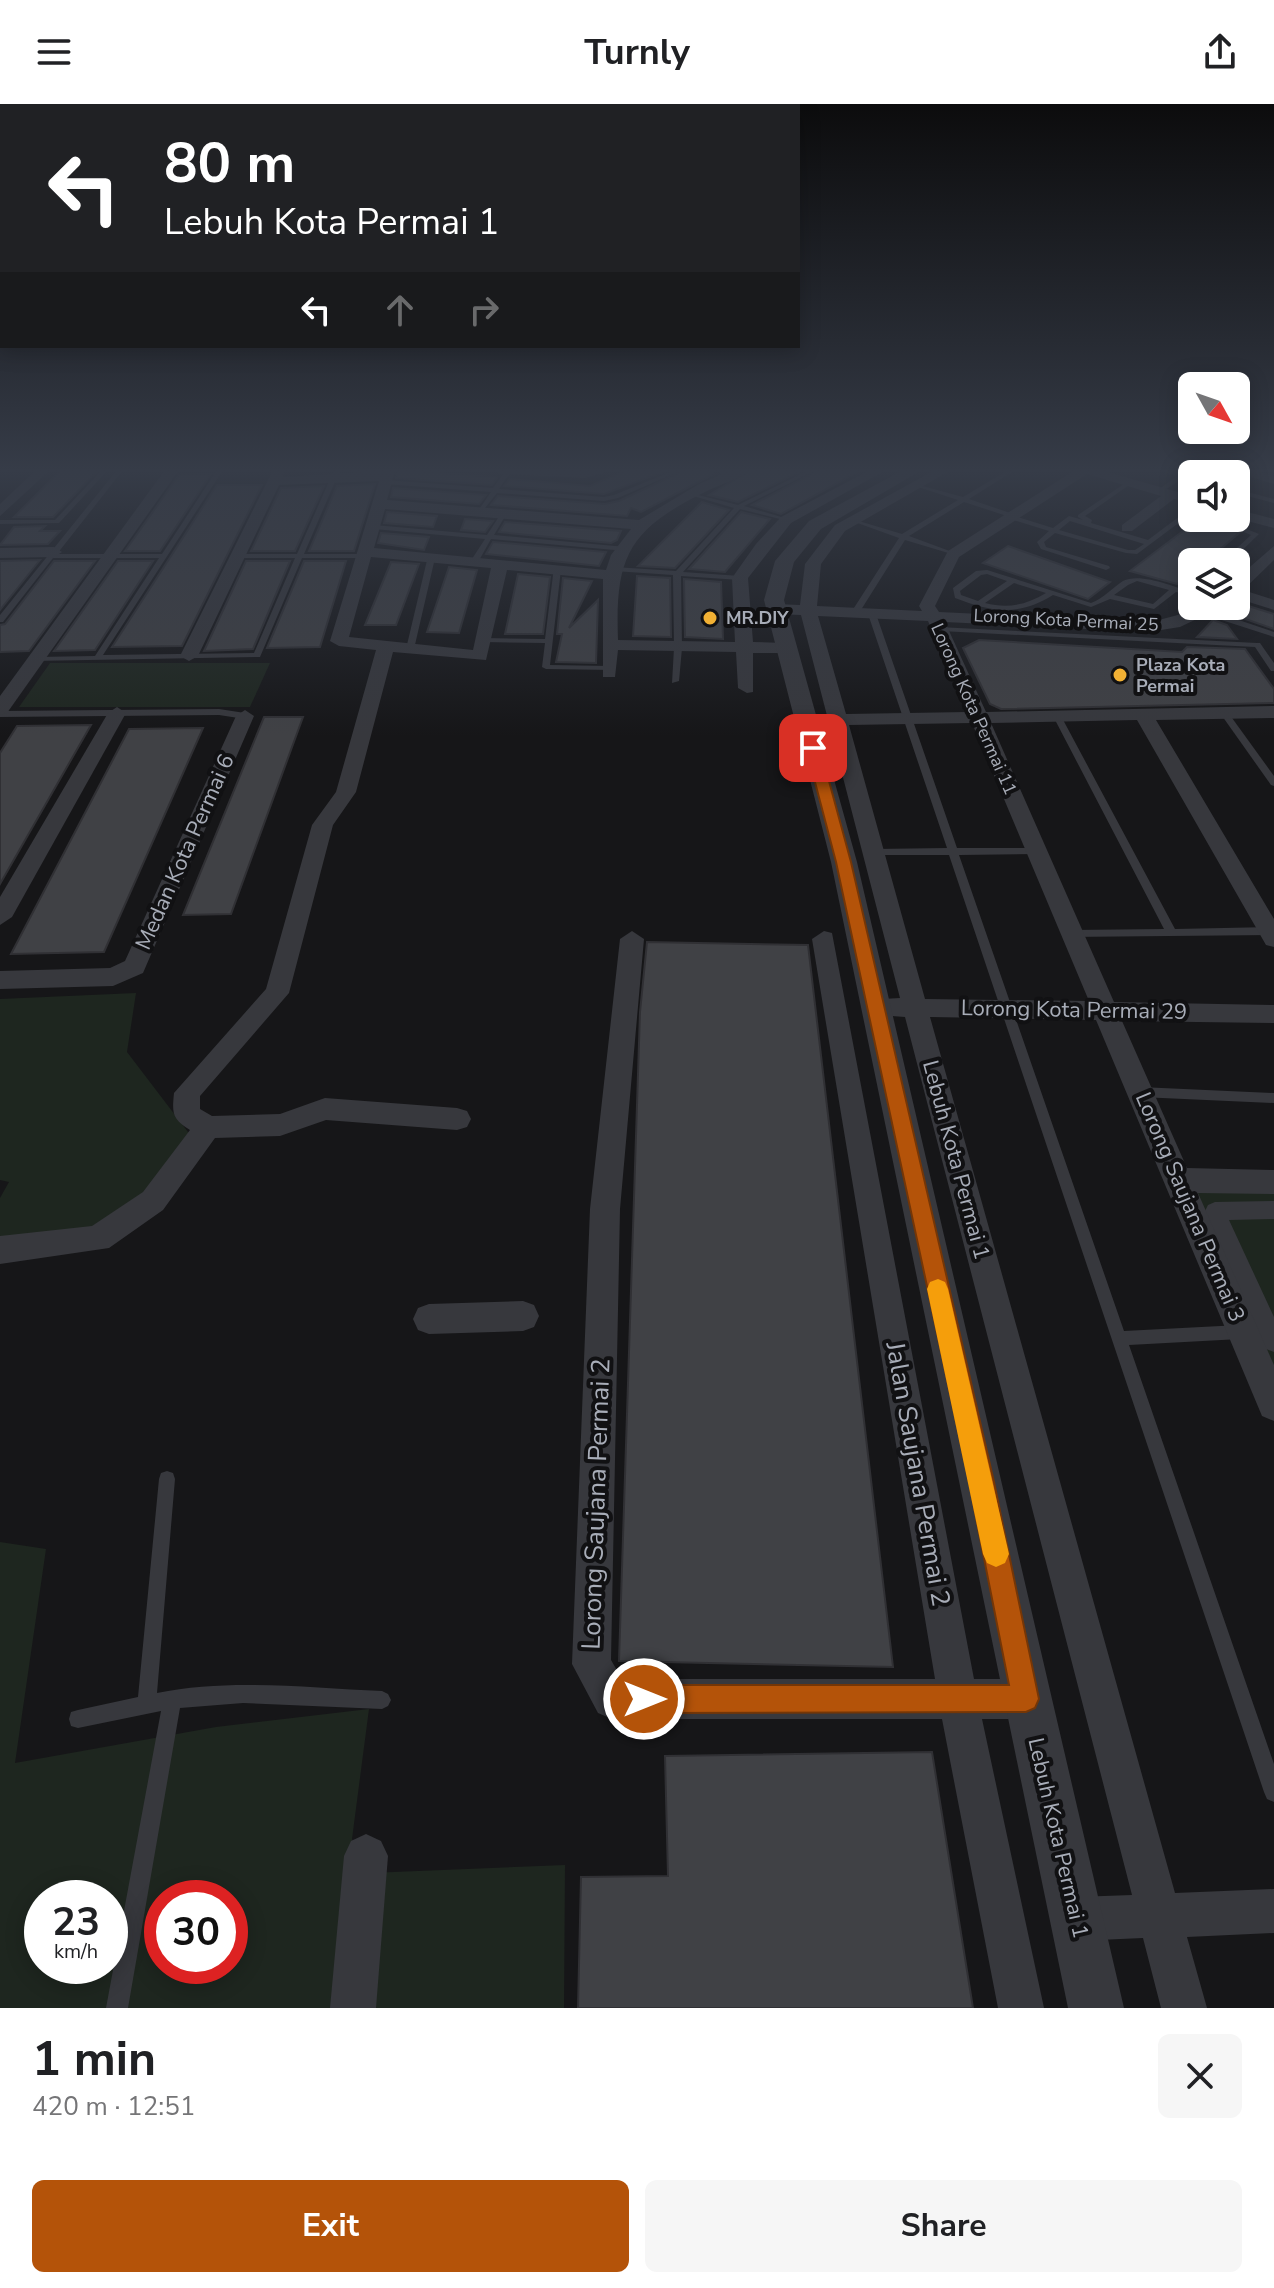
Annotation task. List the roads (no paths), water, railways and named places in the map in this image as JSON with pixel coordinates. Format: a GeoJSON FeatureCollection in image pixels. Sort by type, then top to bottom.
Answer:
{"type":"FeatureCollection","features":[{"type":"Feature","properties":{"kind":"street"},"geometry":{"type":"LineString","coordinates":[[0,712],[108,559]]}},
{"type":"Feature","properties":{"kind":"street"},"geometry":{"type":"LineString","coordinates":[[189,656],[236,559]]}},
{"type":"Feature","properties":{"kind":"street"},"geometry":{"type":"LineString","coordinates":[[364,559],[339,641],[398,647],[482,648],[500,564]]}},
{"type":"Feature","properties":{"kind":"street"},"geometry":{"type":"LineString","coordinates":[[440,559],[613,572]]}},
{"type":"Feature","properties":{"kind":"street"},"geometry":{"type":"LineString","coordinates":[[610,671],[613,572],[620,559]]}},
{"type":"Feature","properties":{"kind":"street","name":"Lebuh Kota Permai 1"},"geometry":{"type":"LineString","coordinates":[[753,559],[740,578],[769,635],[894,1007],[1184,2008]]}},
{"type":"Feature","properties":{"kind":"street","name":"Lebuh Kota Permai 1"},"geometry":{"type":"LineString","coordinates":[[747,688],[769,635],[774,600],[787,559]]}},
{"type":"Feature","properties":{"kind":"street","name":"Lebuh Kota Permai 1"},"geometry":{"type":"LineString","coordinates":[[817,559],[813,564],[808,609],[874,852],[894,1007],[982,1482],[1026,1699],[1096,2008]]}},
{"type":"Feature","properties":{"kind":"street","name":"Lorong Kota Permai 11"},"geometry":{"type":"LineString","coordinates":[[950,559],[927,600],[1104,1011]]}},
{"type":"Feature","properties":{"kind":"street"},"geometry":{"type":"LineString","coordinates":[[1250,576],[1266,559]]}},
{"type":"Feature","properties":{"kind":"street"},"geometry":{"type":"LineString","coordinates":[[1250,596],[1274,605]]}},
{"type":"Feature","properties":{"kind":"street"},"geometry":{"type":"LineString","coordinates":[[611,645],[678,648],[769,635],[808,609],[864,611],[936,622],[1113,625],[1174,623],[1182,620]]}},
{"type":"Feature","properties":{"kind":"street"},"geometry":{"type":"LineString","coordinates":[[398,647],[346,792],[323,825],[277,993],[187,1093],[186,1114],[208,1127],[280,1125],[325,1109],[457,1119]]}},
{"type":"Feature","properties":{"kind":"street"},"geometry":{"type":"LineString","coordinates":[[840,720],[1274,712]]}},
{"type":"Feature","properties":{"kind":"street"},"geometry":{"type":"LineString","coordinates":[[0,917],[117,713]]}},
{"type":"Feature","properties":{"kind":"street"},"geometry":{"type":"LineString","coordinates":[[1143,714],[1273,934]]}},
{"type":"Feature","properties":{"kind":"street","name":"Medan Kota Permai 6"},"geometry":{"type":"LineString","coordinates":[[0,980],[113,977],[134,967],[245,716]]}},
{"type":"Feature","properties":{"kind":"street","name":"Lorong Saujana Permai 2"},"geometry":{"type":"LineString","coordinates":[[632,939],[605,1209],[591,1664],[612,1699],[1026,1699]]}},
{"type":"Feature","properties":{"kind":"street","name":"Jalan Saujana Permai 2"},"geometry":{"type":"LineString","coordinates":[[824,939],[958,1700],[1021,2008]]}},
{"type":"Feature","properties":{"kind":"street","name":"Lorong Kota Permai 29"},"geometry":{"type":"LineString","coordinates":[[894,1007],[1274,1014]]}},
{"type":"Feature","properties":{"kind":"street","name":"Lorong Saujana Permai 3"},"geometry":{"type":"LineString","coordinates":[[1104,1011],[1180,1180],[1274,1404]]}},
{"type":"Feature","properties":{"kind":"street"},"geometry":{"type":"LineString","coordinates":[[0,1250],[98,1239],[153,1201],[208,1127]]}},
{"type":"Feature","properties":{"kind":"street"},"geometry":{"type":"LineString","coordinates":[[1180,1180],[1274,1182]]}},
{"type":"Feature","properties":{"kind":"street"},"geometry":{"type":"LineString","coordinates":[[1274,1210],[1215,1211],[1274,1341]]}},
{"type":"Feature","properties":{"kind":"street"},"geometry":{"type":"LineString","coordinates":[[429,1319],[523,1316]]}},
{"type":"Feature","properties":{"kind":"street"},"geometry":{"type":"LineString","coordinates":[[353,2008],[366,1856]]}},
{"type":"Feature","properties":{"kind":"street"},"geometry":{"type":"LineString","coordinates":[[1076,1919],[1158,1913],[1274,1911]]}},
{"type":"Feature","properties":{"kind":"lane"},"geometry":{"type":"LineString","coordinates":[[0,620],[49,559]]}},
{"type":"Feature","properties":{"kind":"lane"},"geometry":{"type":"LineString","coordinates":[[97,658],[161,559]]}},
{"type":"Feature","properties":{"kind":"lane"},"geometry":{"type":"LineString","coordinates":[[35,659],[257,655],[299,559]]}},
{"type":"Feature","properties":{"kind":"lane"},"geometry":{"type":"LineString","coordinates":[[398,647],[431,559]]}},
{"type":"Feature","properties":{"kind":"lane"},"geometry":{"type":"LineString","coordinates":[[675,681],[677,574],[691,559]]}},
{"type":"Feature","properties":{"kind":"lane"},"geometry":{"type":"LineString","coordinates":[[891,559],[864,611],[906,718],[953,853],[1274,1792]]}},
{"type":"Feature","properties":{"kind":"lane"},"geometry":{"type":"LineString","coordinates":[[1077,559],[1106,568]]}},
{"type":"Feature","properties":{"kind":"lane"},"geometry":{"type":"LineString","coordinates":[[557,569],[546,667],[610,671]]}},
{"type":"Feature","properties":{"kind":"lane"},"geometry":{"type":"LineString","coordinates":[[613,572],[740,578]]}},
{"type":"Feature","properties":{"kind":"lane"},"geometry":{"type":"LineString","coordinates":[[1052,593],[1022,609],[978,604],[958,596],[956,590],[979,573],[987,572],[1091,605],[1112,597],[1128,580],[1137,579],[1178,591]]}},
{"type":"Feature","properties":{"kind":"lane"},"geometry":{"type":"LineString","coordinates":[[978,604],[1013,580]]}},
{"type":"Feature","properties":{"kind":"lane"},"geometry":{"type":"LineString","coordinates":[[1112,597],[1154,607],[1174,590]]}},
{"type":"Feature","properties":{"kind":"lane"},"geometry":{"type":"LineString","coordinates":[[1099,603],[1113,625]]}},
{"type":"Feature","properties":{"kind":"lane"},"geometry":{"type":"LineString","coordinates":[[1240,620],[1274,635]]}},
{"type":"Feature","properties":{"kind":"lane","name":"Lorong Kota Permai 25"},"geometry":{"type":"LineString","coordinates":[[936,622],[1257,645],[1274,669]]}},
{"type":"Feature","properties":{"kind":"lane"},"geometry":{"type":"LineString","coordinates":[[482,648],[550,641]]}},
{"type":"Feature","properties":{"kind":"lane"},"geometry":{"type":"LineString","coordinates":[[0,712],[219,712],[245,716]]}},
{"type":"Feature","properties":{"kind":"lane"},"geometry":{"type":"LineString","coordinates":[[1224,713],[1274,783]]}},
{"type":"Feature","properties":{"kind":"lane"},"geometry":{"type":"LineString","coordinates":[[1057,716],[1172,933]]}},
{"type":"Feature","properties":{"kind":"lane"},"geometry":{"type":"LineString","coordinates":[[874,852],[1036,851]]}},
{"type":"Feature","properties":{"kind":"lane"},"geometry":{"type":"LineString","coordinates":[[1071,934],[1273,934]]}},
{"type":"Feature","properties":{"kind":"lane"},"geometry":{"type":"LineString","coordinates":[[1140,1092],[1274,1098]]}},
{"type":"Feature","properties":{"kind":"lane"},"geometry":{"type":"LineString","coordinates":[[1121,1338],[1244,1332]]}},
{"type":"Feature","properties":{"kind":"lane"},"geometry":{"type":"LineString","coordinates":[[147,1704],[167,1479]]}},
{"type":"Feature","properties":{"kind":"lane"},"geometry":{"type":"LineString","coordinates":[[78,1719],[172,1699],[243,1694],[382,1700]]}},
{"type":"Feature","properties":{"kind":"lane"},"geometry":{"type":"LineString","coordinates":[[117,2008],[172,1699]]}},
{"type":"Feature","properties":{"kind":"place","name":"MR.DIY"},"geometry":{"type":"Point","coordinates":[710,618]}},
{"type":"Feature","properties":{"kind":"place","name":"Plaza Kota Permai"},"geometry":{"type":"Point","coordinates":[1120,675]}}]}
